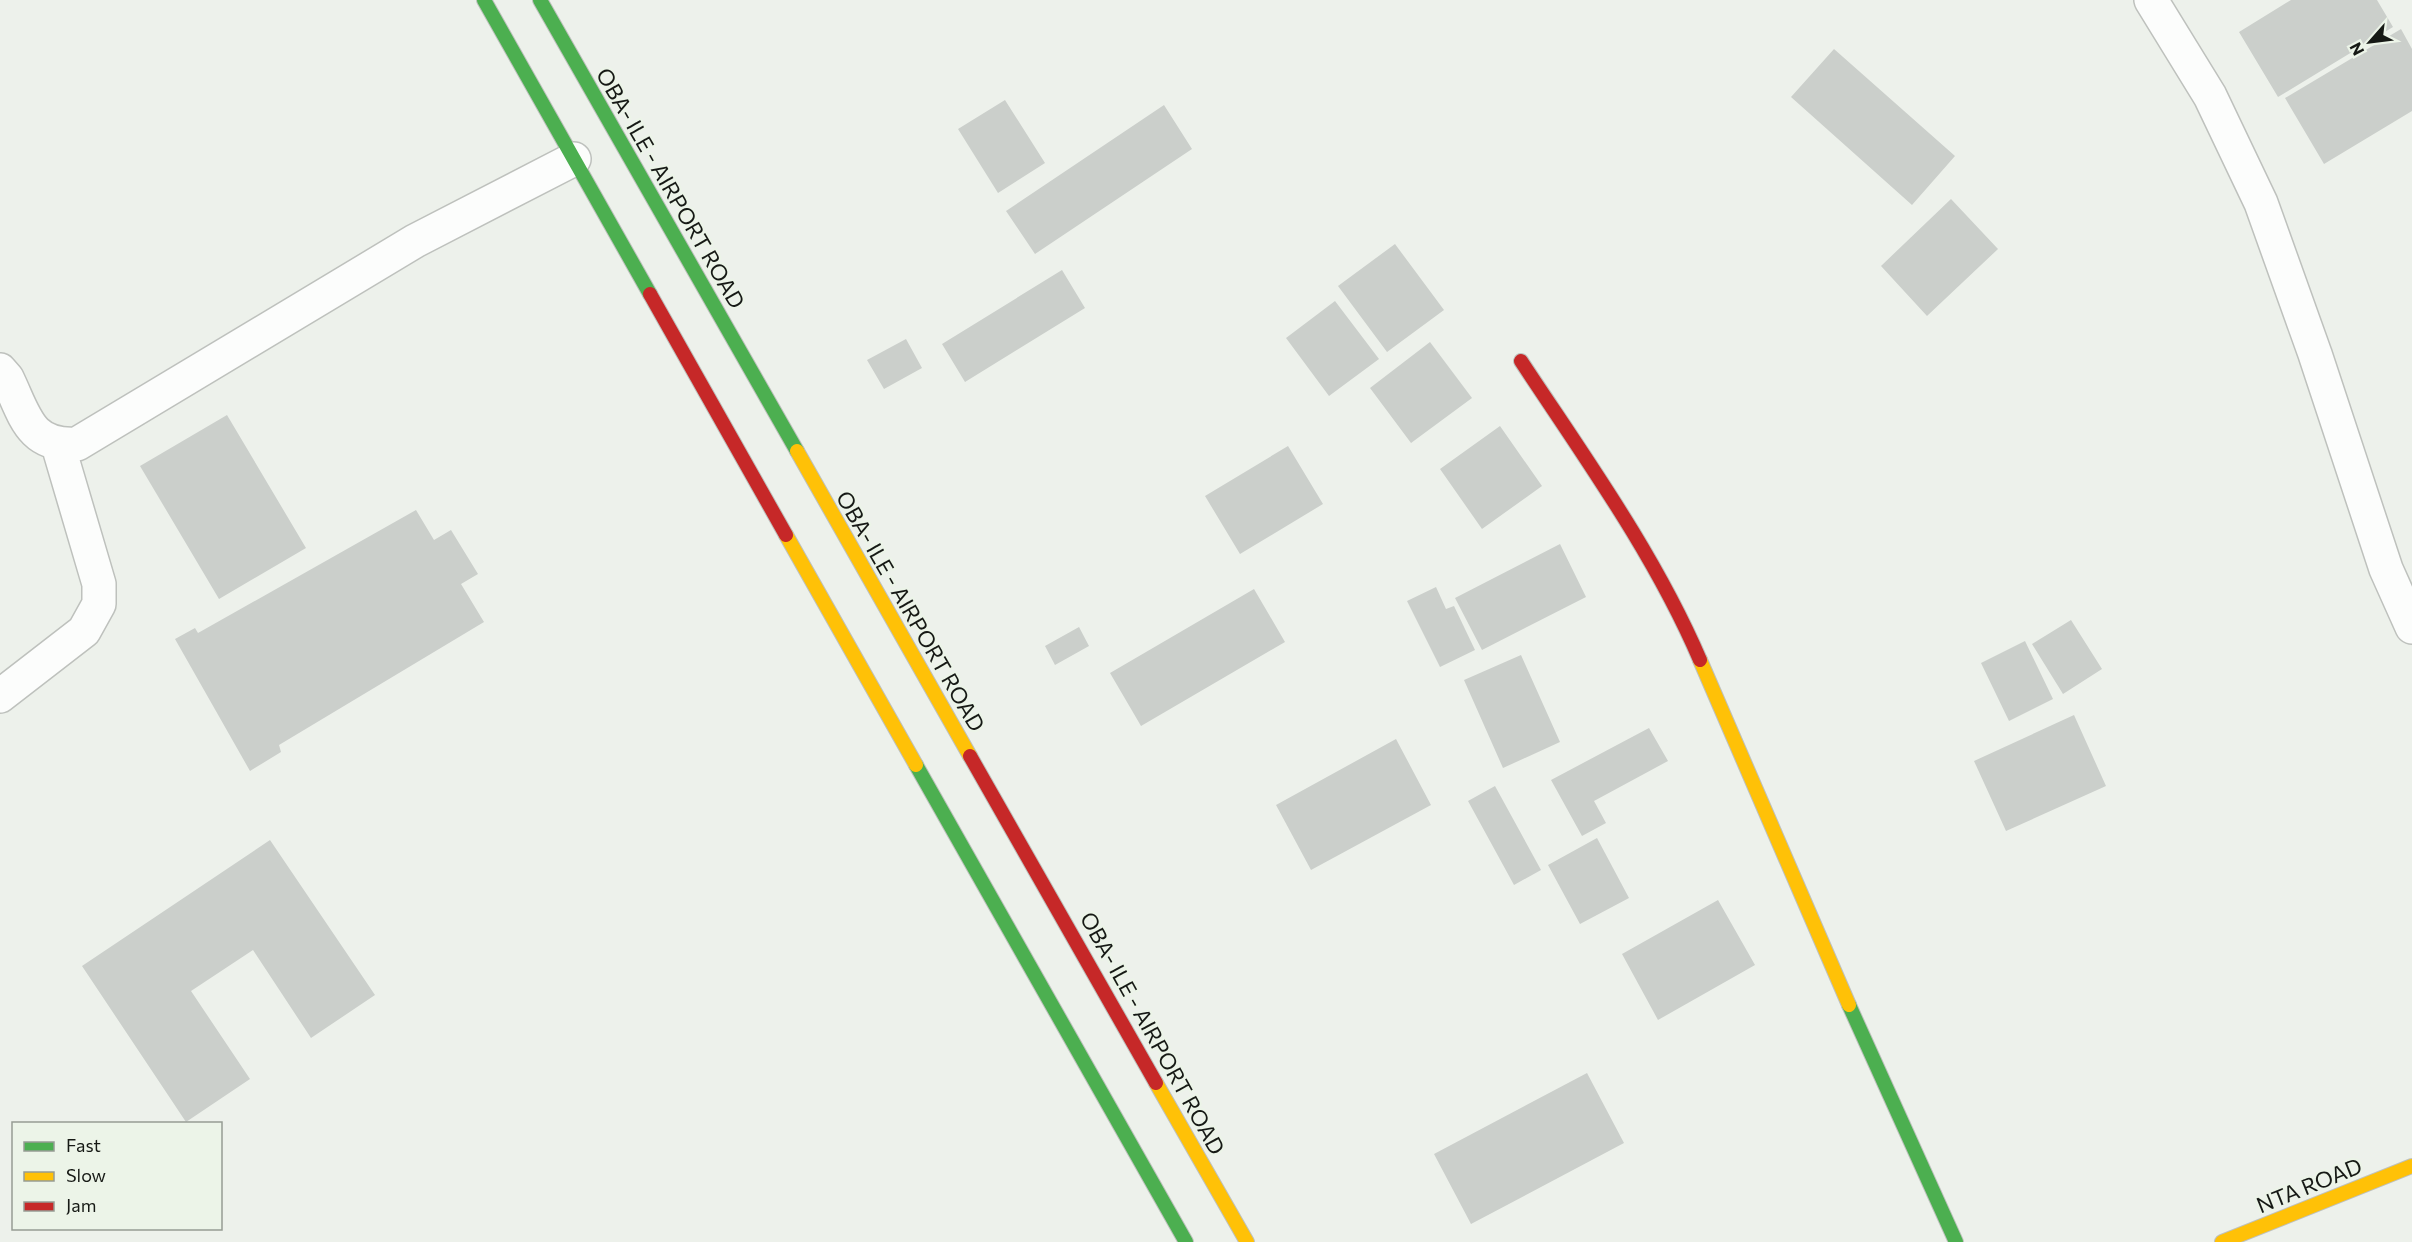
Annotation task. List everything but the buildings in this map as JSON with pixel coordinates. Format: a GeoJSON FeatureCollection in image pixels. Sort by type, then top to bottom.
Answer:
{"type":"FeatureCollection","features":[{"type":"Feature","properties":{"kind":"main road"},"geometry":{"type":"LineString","coordinates":[[484,0],[1186,1242]]}},
{"type":"Feature","properties":{"kind":"main road","name":"OBA- ILE - AIRPORT ROAD"},"geometry":{"type":"LineString","coordinates":[[540,0],[897,639],[1116,1009],[1247,1242]]}},
{"type":"Feature","properties":{"kind":"main road"},"geometry":{"type":"LineString","coordinates":[[1521,361],[1629,524],[1683,620],[1819,938],[1956,1242]]}},
{"type":"Feature","properties":{"kind":"main road"},"geometry":{"type":"LineString","coordinates":[[859,667],[876,654]]}},
{"type":"Feature","properties":{"kind":"main road","name":"NTA ROAD"},"geometry":{"type":"LineString","coordinates":[[2222,1242],[2412,1167]]}},
{"type":"Feature","properties":{"kind":"street"},"geometry":{"type":"LineString","coordinates":[[2151,0],[2210,96],[2261,203],[2315,354],[2386,569],[2412,627]]}},
{"type":"Feature","properties":{"kind":"street"},"geometry":{"type":"LineString","coordinates":[[0,370],[7,378],[35,435],[58,446],[77,444],[415,241],[574,159]]}},
{"type":"Feature","properties":{"kind":"street"},"geometry":{"type":"LineString","coordinates":[[0,696],[84,631],[99,604],[99,584],[58,446]]}},
{"type":"Feature","properties":{"kind":"traffic: fast"},"geometry":{"type":"LineString","coordinates":[[484,0],[650,294]]}},
{"type":"Feature","properties":{"kind":"traffic: fast"},"geometry":{"type":"LineString","coordinates":[[540,0],[797,451]]}},
{"type":"Feature","properties":{"kind":"traffic: fast"},"geometry":{"type":"LineString","coordinates":[[916,765],[1186,1242]]}},
{"type":"Feature","properties":{"kind":"traffic: fast"},"geometry":{"type":"LineString","coordinates":[[1849,1005],[1956,1242]]}},
{"type":"Feature","properties":{"kind":"traffic: slow"},"geometry":{"type":"LineString","coordinates":[[797,451],[970,756]]}},
{"type":"Feature","properties":{"kind":"traffic: slow"},"geometry":{"type":"LineString","coordinates":[[786,535],[916,765]]}},
{"type":"Feature","properties":{"kind":"traffic: slow"},"geometry":{"type":"LineString","coordinates":[[1700,660],[1849,1005]]}},
{"type":"Feature","properties":{"kind":"traffic: slow"},"geometry":{"type":"LineString","coordinates":[[1156,1083],[1247,1242]]}},
{"type":"Feature","properties":{"kind":"traffic: slow"},"geometry":{"type":"LineString","coordinates":[[2222,1242],[2412,1166]]}},
{"type":"Feature","properties":{"kind":"traffic: jam"},"geometry":{"type":"LineString","coordinates":[[650,294],[786,535]]}},
{"type":"Feature","properties":{"kind":"traffic: jam"},"geometry":{"type":"LineString","coordinates":[[1521,361],[1640,544],[1682,620],[1700,660]]}},
{"type":"Feature","properties":{"kind":"traffic: jam"},"geometry":{"type":"LineString","coordinates":[[970,756],[1156,1083]]}}]}
